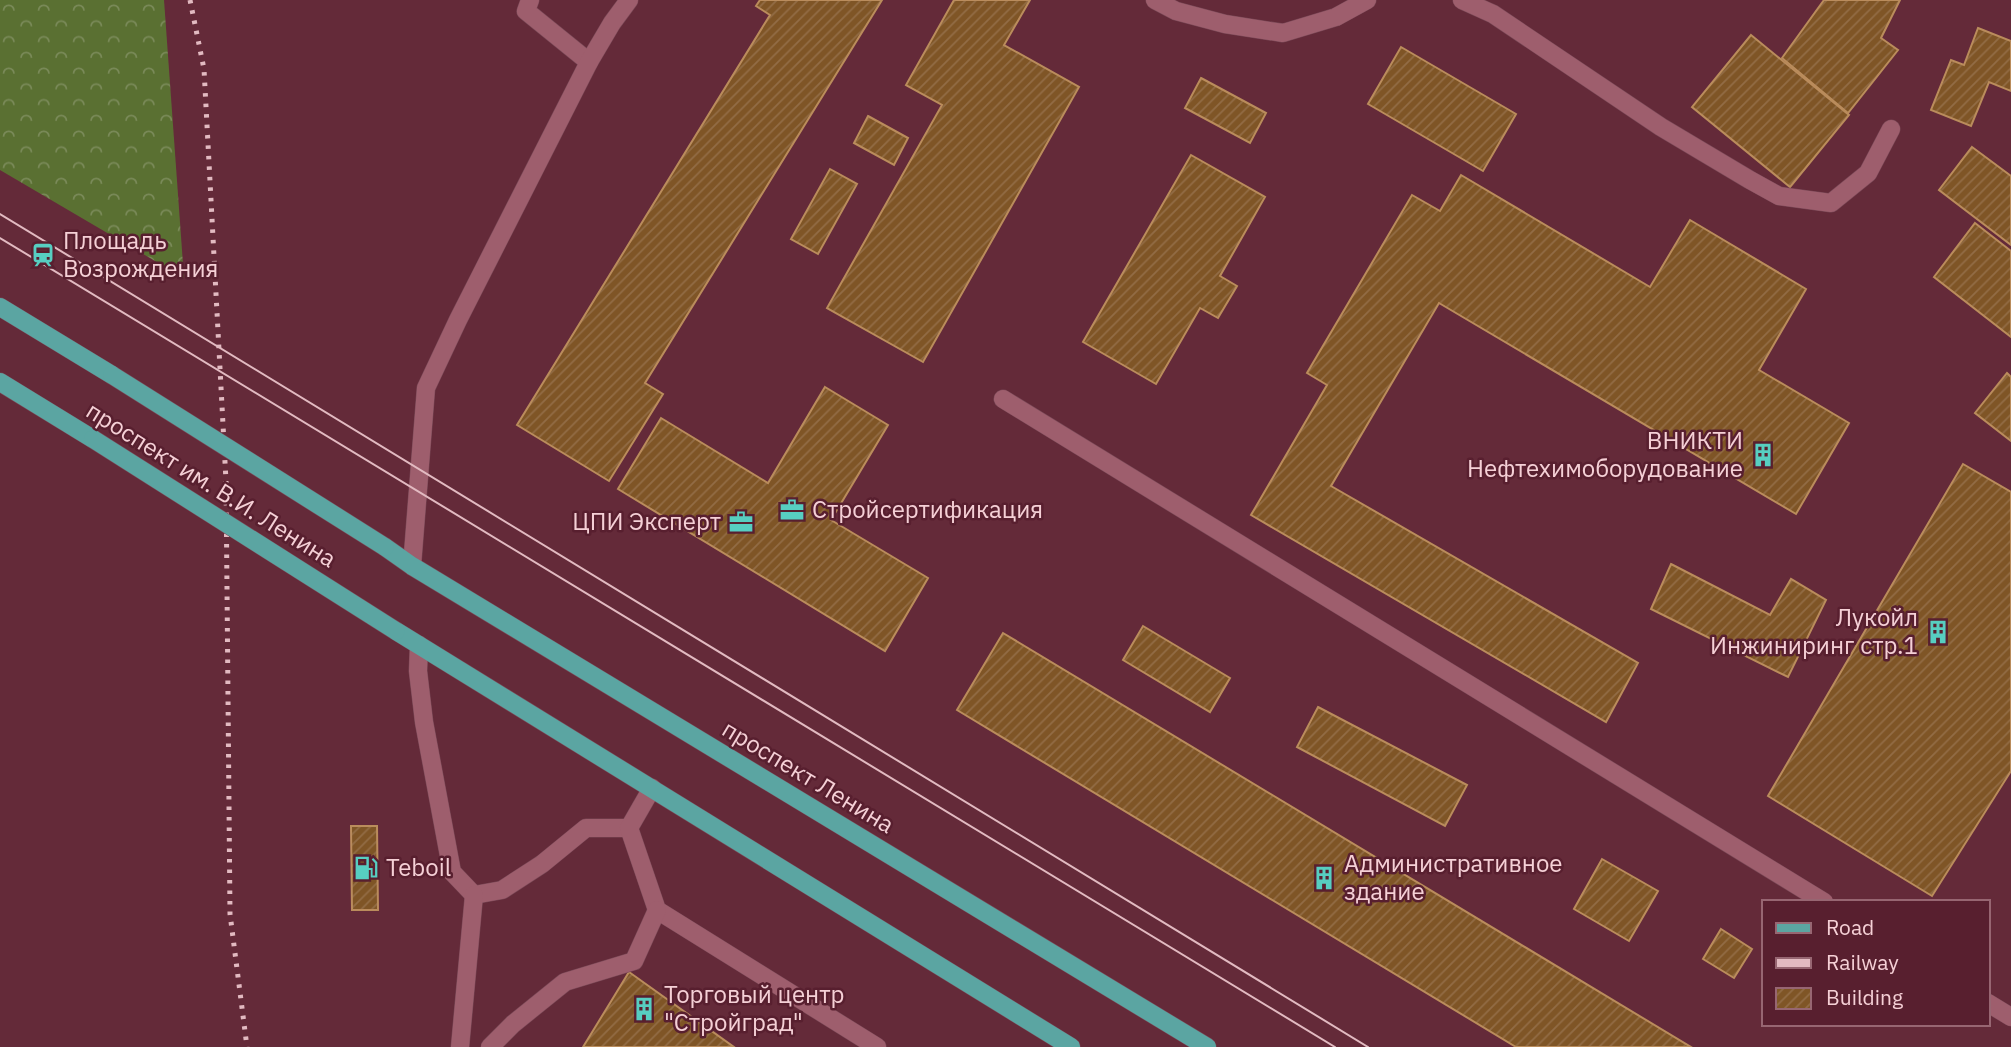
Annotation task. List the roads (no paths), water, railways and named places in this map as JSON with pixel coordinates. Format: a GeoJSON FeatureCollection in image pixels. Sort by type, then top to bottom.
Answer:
{"type":"FeatureCollection","features":[{"type":"Feature","properties":{"kind":"main road","name":"проспект им. В.И. Ленина"},"geometry":{"type":"LineString","coordinates":[[0,307],[385,547]]}},
{"type":"Feature","properties":{"kind":"main road","name":"проспект им. В.И. Ленина"},"geometry":{"type":"LineString","coordinates":[[0,382],[419,645]]}},
{"type":"Feature","properties":{"kind":"main road","name":"проспект Ленина"},"geometry":{"type":"LineString","coordinates":[[385,547],[412,566],[1207,1047]]}},
{"type":"Feature","properties":{"kind":"main road"},"geometry":{"type":"LineString","coordinates":[[419,645],[1071,1047]]}},
{"type":"Feature","properties":{"kind":"lane"},"geometry":{"type":"LineString","coordinates":[[530,0],[526,11],[589,62]]}},
{"type":"Feature","properties":{"kind":"lane"},"geometry":{"type":"LineString","coordinates":[[412,566],[426,388],[589,62],[611,23],[629,0]]}},
{"type":"Feature","properties":{"kind":"lane"},"geometry":{"type":"LineString","coordinates":[[1155,0],[1176,11],[1225,24],[1283,33],[1336,17],[1367,0]]}},
{"type":"Feature","properties":{"kind":"lane"},"geometry":{"type":"LineString","coordinates":[[1462,0],[1493,14],[1661,127],[1779,196],[1831,203],[1868,173],[1891,129]]}},
{"type":"Feature","properties":{"kind":"lane"},"geometry":{"type":"LineString","coordinates":[[1003,399],[1821,900]]}},
{"type":"Feature","properties":{"kind":"lane"},"geometry":{"type":"LineString","coordinates":[[419,645],[418,671],[424,722],[452,872],[474,895],[460,1047]]}},
{"type":"Feature","properties":{"kind":"lane"},"geometry":{"type":"LineString","coordinates":[[652,788],[629,828],[657,910],[877,1047]]}},
{"type":"Feature","properties":{"kind":"lane"},"geometry":{"type":"LineString","coordinates":[[474,895],[502,890],[542,864],[586,828],[629,828]]}},
{"type":"Feature","properties":{"kind":"lane"},"geometry":{"type":"LineString","coordinates":[[490,1047],[513,1024],[565,982],[634,961],[657,910]]}},
{"type":"Feature","properties":{"kind":"lane"},"geometry":{"type":"LineString","coordinates":[[1990,1004],[2011,1017]]}},
{"type":"Feature","properties":{"kind":"tram line"},"geometry":{"type":"LineString","coordinates":[[0,214],[1368,1047]]}},
{"type":"Feature","properties":{"kind":"tram line"},"geometry":{"type":"LineString","coordinates":[[0,238],[1335,1047]]}},
{"type":"Feature","properties":{"kind":"railway"},"geometry":{"type":"LineString","coordinates":[[190,0],[204,69],[226,481],[230,914],[247,1047]]}},
{"type":"Feature","properties":{"kind":"place","name":"Площадь Возрождения"},"geometry":{"type":"Point","coordinates":[43,255]}},
{"type":"Feature","properties":{"kind":"place","name":"ВНИКТИ Нефтехимоборудование"},"geometry":{"type":"Point","coordinates":[1763,455]}},
{"type":"Feature","properties":{"kind":"place","name":"Стройсертификация"},"geometry":{"type":"Point","coordinates":[792,510]}},
{"type":"Feature","properties":{"kind":"place","name":"ЦПИ Эксперт"},"geometry":{"type":"Point","coordinates":[741,522]}},
{"type":"Feature","properties":{"kind":"place","name":"Лукойл Инжиниринг стр.1"},"geometry":{"type":"Point","coordinates":[1938,632]}},
{"type":"Feature","properties":{"kind":"place","name":"Teboil"},"geometry":{"type":"Point","coordinates":[366,868]}},
{"type":"Feature","properties":{"kind":"place","name":"Административное здание"},"geometry":{"type":"Point","coordinates":[1324,878]}},
{"type":"Feature","properties":{"kind":"place","name":"Торговый центр \"Стройград\""},"geometry":{"type":"Point","coordinates":[644,1009]}}]}
